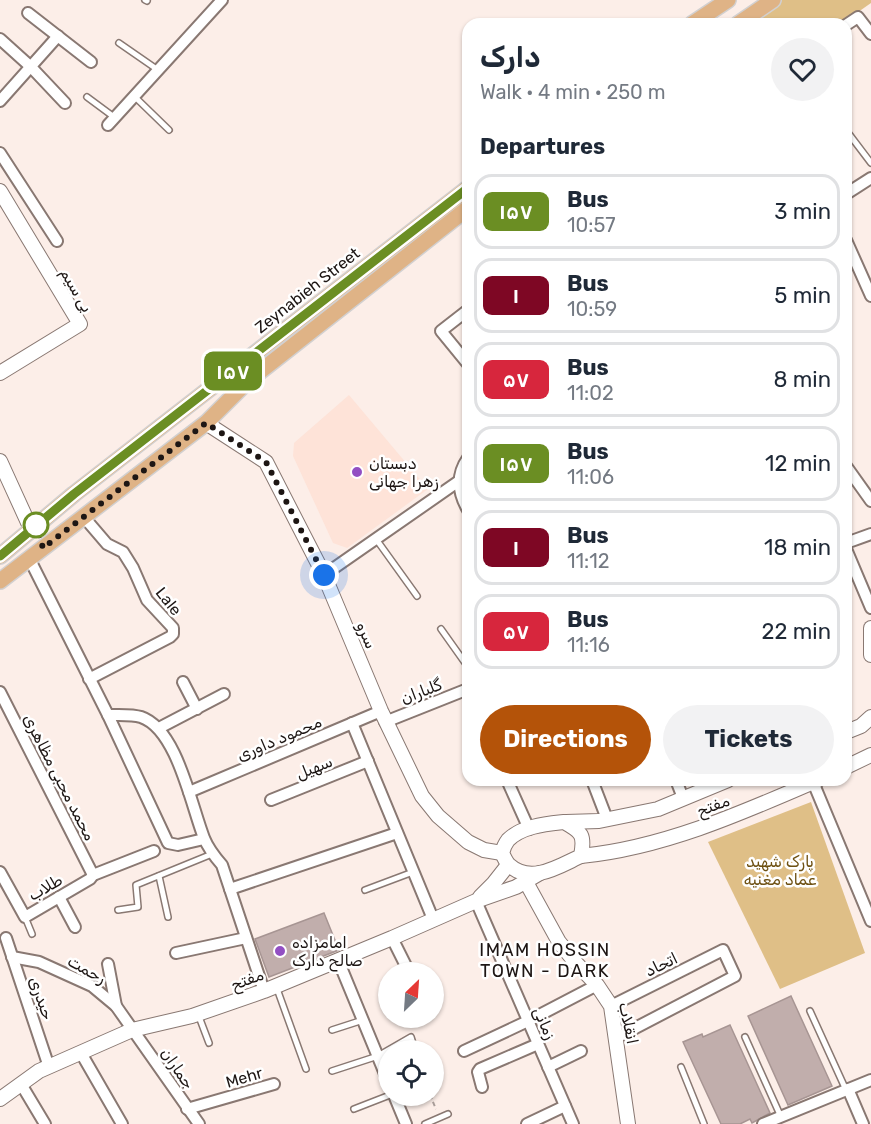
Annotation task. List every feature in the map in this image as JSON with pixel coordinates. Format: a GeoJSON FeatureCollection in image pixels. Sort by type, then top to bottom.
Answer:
{"type":"FeatureCollection","features":[{"type":"Feature","properties":{"kind":"main road"},"geometry":{"type":"LineString","coordinates":[[701,18],[728,0]]}},
{"type":"Feature","properties":{"kind":"main road"},"geometry":{"type":"LineString","coordinates":[[747,18],[773,0]]}},
{"type":"Feature","properties":{"kind":"main road","name":"Zeynabieh Street"},"geometry":{"type":"LineString","coordinates":[[0,556],[74,494],[462,193]]}},
{"type":"Feature","properties":{"kind":"main road"},"geometry":{"type":"LineString","coordinates":[[0,581],[206,423],[248,381],[462,213]]}},
{"type":"Feature","properties":{"kind":"street"},"geometry":{"type":"LineString","coordinates":[[111,121],[222,0]]}},
{"type":"Feature","properties":{"kind":"street"},"geometry":{"type":"LineString","coordinates":[[28,12],[91,62]]}},
{"type":"Feature","properties":{"kind":"street"},"geometry":{"type":"LineString","coordinates":[[852,21],[858,17],[871,34]]}},
{"type":"Feature","properties":{"kind":"street"},"geometry":{"type":"LineString","coordinates":[[0,101],[58,36]]}},
{"type":"Feature","properties":{"kind":"street"},"geometry":{"type":"LineString","coordinates":[[0,39],[65,103]]}},
{"type":"Feature","properties":{"kind":"street"},"geometry":{"type":"LineString","coordinates":[[0,153],[57,241]]}},
{"type":"Feature","properties":{"kind":"street"},"geometry":{"type":"LineString","coordinates":[[852,190],[871,178]]}},
{"type":"Feature","properties":{"kind":"street","name":"بی سیم"},"geometry":{"type":"LineString","coordinates":[[0,191],[80,324],[0,373]]}},
{"type":"Feature","properties":{"kind":"street"},"geometry":{"type":"LineString","coordinates":[[852,253],[871,296]]}},
{"type":"Feature","properties":{"kind":"street"},"geometry":{"type":"LineString","coordinates":[[462,314],[441,330],[462,356]]}},
{"type":"Feature","properties":{"kind":"street","name":"سرو"},"geometry":{"type":"LineString","coordinates":[[206,423],[266,462],[324,575],[383,716],[422,796],[438,816],[468,842],[505,859]]}},
{"type":"Feature","properties":{"kind":"street"},"geometry":{"type":"LineString","coordinates":[[0,461],[31,529]]}},
{"type":"Feature","properties":{"kind":"street"},"geometry":{"type":"LineString","coordinates":[[462,469],[459,481],[462,499]]}},
{"type":"Feature","properties":{"kind":"street"},"geometry":{"type":"LineString","coordinates":[[852,474],[871,501]]}},
{"type":"Feature","properties":{"kind":"street"},"geometry":{"type":"LineString","coordinates":[[324,575],[459,481]]}},
{"type":"Feature","properties":{"kind":"street","name":"Lale"},"geometry":{"type":"LineString","coordinates":[[83,516],[107,544],[123,552],[147,600],[172,628],[173,634],[89,679]]}},
{"type":"Feature","properties":{"kind":"street"},"geometry":{"type":"LineString","coordinates":[[852,541],[870,534]]}},
{"type":"Feature","properties":{"kind":"street"},"geometry":{"type":"LineString","coordinates":[[29,558],[108,715],[168,843],[178,845],[204,839]]}},
{"type":"Feature","properties":{"kind":"street"},"geometry":{"type":"LineString","coordinates":[[852,563],[871,608]]}},
{"type":"Feature","properties":{"kind":"street"},"geometry":{"type":"LineString","coordinates":[[871,628],[871,655]]}},
{"type":"Feature","properties":{"kind":"street"},"geometry":{"type":"LineString","coordinates":[[183,682],[197,709]]}},
{"type":"Feature","properties":{"kind":"street","name":"محمد محبی مظاهری"},"geometry":{"type":"LineString","coordinates":[[0,692],[93,875]]}},
{"type":"Feature","properties":{"kind":"street","name":"گلباران"},"geometry":{"type":"LineString","coordinates":[[383,716],[462,693]]}},
{"type":"Feature","properties":{"kind":"street"},"geometry":{"type":"LineString","coordinates":[[159,728],[224,694]]}},
{"type":"Feature","properties":{"kind":"street"},"geometry":{"type":"LineString","coordinates":[[108,715],[140,717],[159,728],[173,751],[204,839],[212,854],[222,865],[246,938],[270,988]]}},
{"type":"Feature","properties":{"kind":"street","name":"محمود داوری"},"geometry":{"type":"LineString","coordinates":[[189,792],[352,723],[383,716]]}},
{"type":"Feature","properties":{"kind":"street"},"geometry":{"type":"LineString","coordinates":[[852,730],[861,726],[871,717]]}},
{"type":"Feature","properties":{"kind":"street"},"geometry":{"type":"LineString","coordinates":[[352,723],[433,919]]}},
{"type":"Feature","properties":{"kind":"street"},"geometry":{"type":"LineString","coordinates":[[852,764],[871,755]]}},
{"type":"Feature","properties":{"kind":"street","name":"سهیل"},"geometry":{"type":"LineString","coordinates":[[271,801],[368,761]]}},
{"type":"Feature","properties":{"kind":"street"},"geometry":{"type":"LineString","coordinates":[[510,786],[529,829]]}},
{"type":"Feature","properties":{"kind":"street"},"geometry":{"type":"LineString","coordinates":[[594,786],[607,819]]}},
{"type":"Feature","properties":{"kind":"street"},"geometry":{"type":"LineString","coordinates":[[678,786],[683,798]]}},
{"type":"Feature","properties":{"kind":"street","name":"مفتح"},"geometry":{"type":"LineString","coordinates":[[564,822],[599,821],[658,809],[713,786]]}},
{"type":"Feature","properties":{"kind":"street","name":"مفتح"},"geometry":{"type":"LineString","coordinates":[[580,856],[620,850],[711,824],[804,786]]}},
{"type":"Feature","properties":{"kind":"street"},"geometry":{"type":"LineString","coordinates":[[818,786],[871,921]]}},
{"type":"Feature","properties":{"kind":"street"},"geometry":{"type":"LineString","coordinates":[[476,901],[493,884],[505,859],[506,842],[515,834],[539,825],[564,822],[578,830],[582,836],[580,856],[540,873],[520,872],[505,859]]}},
{"type":"Feature","properties":{"kind":"street"},"geometry":{"type":"LineString","coordinates":[[230,889],[397,833]]}},
{"type":"Feature","properties":{"kind":"street","name":"طلاب"},"geometry":{"type":"LineString","coordinates":[[0,872],[24,917],[90,879],[93,875],[154,851]]}},
{"type":"Feature","properties":{"kind":"street","name":"مفتح"},"geometry":{"type":"LineString","coordinates":[[0,1097],[39,1071],[132,1030],[198,1014],[270,988],[476,901],[516,887],[540,873]]}},
{"type":"Feature","properties":{"kind":"street","name":"انقلاب"},"geometry":{"type":"LineString","coordinates":[[526,882],[559,942],[597,985],[611,1006],[628,1124]]}},
{"type":"Feature","properties":{"kind":"street"},"geometry":{"type":"LineString","coordinates":[[59,897],[75,927]]}},
{"type":"Feature","properties":{"kind":"street","name":"زمانی"},"geometry":{"type":"LineString","coordinates":[[476,901],[573,1124]]}},
{"type":"Feature","properties":{"kind":"street","name":"حیدری"},"geometry":{"type":"LineString","coordinates":[[6,938],[49,1067]]}},
{"type":"Feature","properties":{"kind":"street"},"geometry":{"type":"LineString","coordinates":[[176,953],[246,938]]}},
{"type":"Feature","properties":{"kind":"street"},"geometry":{"type":"LineString","coordinates":[[392,938],[404,962]]}},
{"type":"Feature","properties":{"kind":"street","name":"اتحاد"},"geometry":{"type":"LineString","coordinates":[[611,1006],[723,950],[735,976],[616,1038]]}},
{"type":"Feature","properties":{"kind":"street","name":"رحمت"},"geometry":{"type":"LineString","coordinates":[[12,957],[39,962],[92,986],[116,1006],[132,1030]]}},
{"type":"Feature","properties":{"kind":"street"},"geometry":{"type":"LineString","coordinates":[[338,960],[378,1056]]}},
{"type":"Feature","properties":{"kind":"street"},"geometry":{"type":"LineString","coordinates":[[108,964],[116,1006]]}},
{"type":"Feature","properties":{"kind":"street"},"geometry":{"type":"LineString","coordinates":[[464,1051],[597,985]]}},
{"type":"Feature","properties":{"kind":"street","name":"جماران"},"geometry":{"type":"LineString","coordinates":[[132,1030],[199,1124]]}},
{"type":"Feature","properties":{"kind":"street"},"geometry":{"type":"LineString","coordinates":[[482,1087],[478,1072],[480,1069],[538,1044]]}},
{"type":"Feature","properties":{"kind":"street"},"geometry":{"type":"LineString","coordinates":[[548,1067],[581,1051]]}},
{"type":"Feature","properties":{"kind":"street"},"geometry":{"type":"LineString","coordinates":[[81,1053],[122,1124]]}},
{"type":"Feature","properties":{"kind":"street"},"geometry":{"type":"LineString","coordinates":[[763,1124],[871,1080]]}},
{"type":"Feature","properties":{"kind":"street"},"geometry":{"type":"LineString","coordinates":[[21,1084],[45,1124]]}},
{"type":"Feature","properties":{"kind":"street","name":"Mehr"},"geometry":{"type":"LineString","coordinates":[[187,1109],[273,1084]]}},
{"type":"Feature","properties":{"kind":"street"},"geometry":{"type":"LineString","coordinates":[[847,1090],[863,1124]]}},
{"type":"Feature","properties":{"kind":"street"},"geometry":{"type":"LineString","coordinates":[[397,1106],[406,1124]]}},
{"type":"Feature","properties":{"kind":"street"},"geometry":{"type":"LineString","coordinates":[[528,1124],[565,1106]]}},
{"type":"Feature","properties":{"kind":"lane"},"geometry":{"type":"LineString","coordinates":[[119,43],[158,70]]}},
{"type":"Feature","properties":{"kind":"lane"},"geometry":{"type":"LineString","coordinates":[[134,96],[169,130]]}},
{"type":"Feature","properties":{"kind":"lane"},"geometry":{"type":"LineString","coordinates":[[87,98],[111,121]]}},
{"type":"Feature","properties":{"kind":"lane"},"geometry":{"type":"LineString","coordinates":[[852,138],[871,163]]}},
{"type":"Feature","properties":{"kind":"lane"},"geometry":{"type":"LineString","coordinates":[[376,539],[417,596]]}},
{"type":"Feature","properties":{"kind":"lane"},"geometry":{"type":"LineString","coordinates":[[441,629],[462,659]]}},
{"type":"Feature","properties":{"kind":"lane"},"geometry":{"type":"LineString","coordinates":[[118,910],[138,907],[136,885],[212,854]]}},
{"type":"Feature","properties":{"kind":"lane"},"geometry":{"type":"LineString","coordinates":[[365,890],[413,872]]}},
{"type":"Feature","properties":{"kind":"lane"},"geometry":{"type":"LineString","coordinates":[[159,876],[168,917]]}},
{"type":"Feature","properties":{"kind":"lane"},"geometry":{"type":"LineString","coordinates":[[24,917],[32,934]]}},
{"type":"Feature","properties":{"kind":"lane"},"geometry":{"type":"LineString","coordinates":[[270,988],[306,1069]]}},
{"type":"Feature","properties":{"kind":"lane"},"geometry":{"type":"LineString","coordinates":[[810,1011],[847,1090]]}},
{"type":"Feature","properties":{"kind":"lane"},"geometry":{"type":"LineString","coordinates":[[198,1014],[209,1044]]}},
{"type":"Feature","properties":{"kind":"lane"},"geometry":{"type":"LineString","coordinates":[[332,1030],[363,1020]]}},
{"type":"Feature","properties":{"kind":"lane"},"geometry":{"type":"LineString","coordinates":[[745,1036],[781,1117]]}},
{"type":"Feature","properties":{"kind":"lane"},"geometry":{"type":"LineString","coordinates":[[332,1071],[378,1056]]}},
{"type":"Feature","properties":{"kind":"lane"},"geometry":{"type":"LineString","coordinates":[[681,1067],[704,1124]]}},
{"type":"Feature","properties":{"kind":"lane"},"geometry":{"type":"LineString","coordinates":[[354,1109],[378,1100]]}},
{"type":"Feature","properties":{"kind":"lane"},"geometry":{"type":"LineString","coordinates":[[425,1124],[448,1114]]}},
{"type":"Feature","properties":{"kind":"path"},"geometry":{"type":"LineString","coordinates":[[435,1106],[440,1117]]}},
{"type":"Feature","properties":{"kind":"shaded area","name":"دبستان زهرا جهانی"},"geometry":{"type":"Polygon","coordinates":[[[349,395],[428,489],[347,548],[333,543],[293,456],[294,443],[349,395]]]}},
{"type":"Feature","properties":{"kind":"green space"},"geometry":{"type":"Polygon","coordinates":[[[773,0],[871,0],[871,3],[850,18],[747,18],[773,0]]]}},
{"type":"Feature","properties":{"kind":"green space","name":"پارک شهید عماد مغنیه"},"geometry":{"type":"Polygon","coordinates":[[[811,802],[865,953],[780,989],[708,842],[811,802]]]}},
{"type":"Feature","properties":{"kind":"building"},"geometry":{"type":"Polygon","coordinates":[[[324,913],[339,950],[269,977],[255,939],[324,913]]]}},
{"type":"Feature","properties":{"kind":"building"},"geometry":{"type":"Polygon","coordinates":[[[791,996],[832,1086],[788,1105],[748,1016],[791,996]]]}},
{"type":"Feature","properties":{"kind":"building"},"geometry":{"type":"Polygon","coordinates":[[[730,1025],[770,1113],[752,1123],[750,1119],[740,1124],[721,1124],[683,1042],[702,1034],[703,1037],[730,1025]]]}},
{"type":"Feature","properties":{"kind":"bus line","name":"۱۵۷"},"geometry":{"type":"LineString","coordinates":[[0,556],[74,494],[462,193]]}},
{"type":"Feature","properties":{"kind":"place","name":"دبستان زهرا جهانی"},"geometry":{"type":"Point","coordinates":[357,472]}},
{"type":"Feature","properties":{"kind":"place","name":"امامزاده صالح دارک"},"geometry":{"type":"Point","coordinates":[280,951]}},
{"type":"Feature","properties":{"kind":"district","name":"IMAM HOSSIN TOWN - DARK"},"geometry":{"type":"Point","coordinates":[545,960]}},
{"type":"Feature","properties":{"kind":"route"},"geometry":{"type":"LineString","coordinates":[[36,525],[43,548],[206,423],[266,462],[324,575]]}}]}
